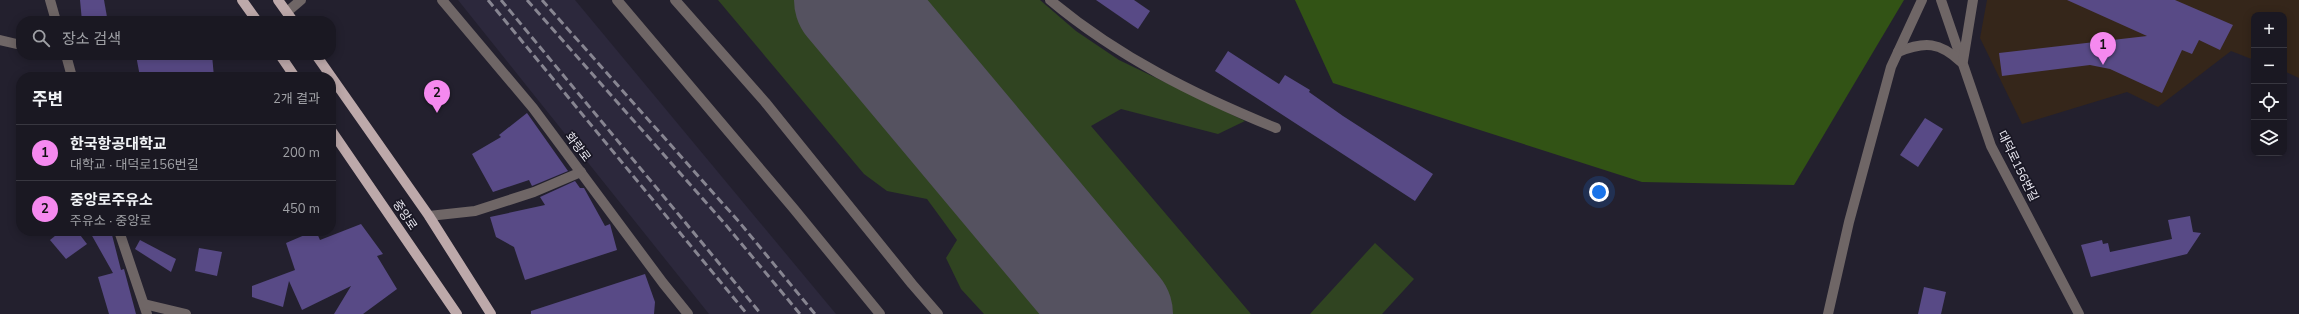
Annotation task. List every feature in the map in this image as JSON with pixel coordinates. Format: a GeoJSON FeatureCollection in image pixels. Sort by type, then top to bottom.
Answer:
{"type":"FeatureCollection","features":[{"type":"Feature","properties":{"kind":"main road"},"geometry":{"type":"LineString","coordinates":[[242,0],[253,16]]}},
{"type":"Feature","properties":{"kind":"main road"},"geometry":{"type":"LineString","coordinates":[[278,0],[289,16]]}},
{"type":"Feature","properties":{"kind":"main road"},"geometry":{"type":"LineString","coordinates":[[283,60],[292,72]]}},
{"type":"Feature","properties":{"kind":"main road","name":"중앙로"},"geometry":{"type":"LineString","coordinates":[[320,60],[328,72]]}},
{"type":"Feature","properties":{"kind":"main road","name":"중앙로"},"geometry":{"type":"LineString","coordinates":[[336,83],[429,216],[491,314]]}},
{"type":"Feature","properties":{"kind":"main road","name":"중앙로"},"geometry":{"type":"LineString","coordinates":[[336,137],[454,312]]}},
{"type":"Feature","properties":{"kind":"street"},"geometry":{"type":"LineString","coordinates":[[50,0],[55,16]]}},
{"type":"Feature","properties":{"kind":"street"},"geometry":{"type":"LineString","coordinates":[[291,16],[301,0]]}},
{"type":"Feature","properties":{"kind":"street","name":"화랑로"},"geometry":{"type":"LineString","coordinates":[[442,0],[533,108],[688,314]]}},
{"type":"Feature","properties":{"kind":"street"},"geometry":{"type":"LineString","coordinates":[[617,0],[794,209],[880,314]]}},
{"type":"Feature","properties":{"kind":"street"},"geometry":{"type":"LineString","coordinates":[[675,0],[769,108],[938,314]]}},
{"type":"Feature","properties":{"kind":"street"},"geometry":{"type":"LineString","coordinates":[[1050,0],[1096,36],[1140,64],[1276,128]]}},
{"type":"Feature","properties":{"kind":"street"},"geometry":{"type":"LineString","coordinates":[[1828,314],[1848,222],[1892,67],[1922,0]]}},
{"type":"Feature","properties":{"kind":"street","name":"대덕로156번길"},"geometry":{"type":"LineString","coordinates":[[1941,0],[1991,146],[2080,314]]}},
{"type":"Feature","properties":{"kind":"street"},"geometry":{"type":"LineString","coordinates":[[1962,63],[1973,0]]}},
{"type":"Feature","properties":{"kind":"street"},"geometry":{"type":"LineString","coordinates":[[0,40],[16,44]]}},
{"type":"Feature","properties":{"kind":"street"},"geometry":{"type":"LineString","coordinates":[[1898,52],[1916,45],[1934,45],[1949,51],[1962,63]]}},
{"type":"Feature","properties":{"kind":"street"},"geometry":{"type":"LineString","coordinates":[[67,60],[70,72]]}},
{"type":"Feature","properties":{"kind":"street","name":"중앙로"},"geometry":{"type":"LineString","coordinates":[[429,216],[475,211],[534,192],[581,172]]}},
{"type":"Feature","properties":{"kind":"street"},"geometry":{"type":"LineString","coordinates":[[122,236],[147,314]]}},
{"type":"Feature","properties":{"kind":"street"},"geometry":{"type":"LineString","coordinates":[[144,304],[186,314]]}},
{"type":"Feature","properties":{"kind":"shaded area"},"geometry":{"type":"Polygon","coordinates":[[[458,0],[575,0],[836,314],[709,314],[458,0]]]}},
{"type":"Feature","properties":{"kind":"shaded area"},"geometry":{"type":"Polygon","coordinates":[[[1987,0],[2299,0],[2299,78],[2287,72],[2287,12],[2251,12],[2251,59],[2231,51],[2158,107],[2127,92],[2022,124],[1980,38],[1987,0]]]}},
{"type":"Feature","properties":{"kind":"green space"},"geometry":{"type":"Polygon","coordinates":[[[718,0],[826,0],[1088,314],[984,314],[961,289],[946,258],[957,240],[927,199],[887,191],[864,174],[718,0]]]}},
{"type":"Feature","properties":{"kind":"green space"},"geometry":{"type":"Polygon","coordinates":[[[892,0],[1040,0],[1076,31],[1119,60],[1245,121],[1218,134],[1121,109],[1091,126],[1251,314],[1153,314],[892,0]]]}},
{"type":"Feature","properties":{"kind":"green space"},"geometry":{"type":"Polygon","coordinates":[[[1295,0],[1904,0],[1794,185],[1642,182],[1333,83],[1295,0]]]}},
{"type":"Feature","properties":{"kind":"green space"},"geometry":{"type":"Polygon","coordinates":[[[1375,243],[1414,279],[1382,314],[1310,314],[1375,243]]]}},
{"type":"Feature","properties":{"kind":"building"},"geometry":{"type":"Polygon","coordinates":[[[80,0],[104,0],[107,16],[82,16],[80,0]]]}},
{"type":"Feature","properties":{"kind":"building"},"geometry":{"type":"Polygon","coordinates":[[[1096,0],[1134,0],[1150,11],[1138,29],[1096,0]]]}},
{"type":"Feature","properties":{"kind":"building"},"geometry":{"type":"Polygon","coordinates":[[[2067,0],[2175,0],[2233,25],[2220,50],[2199,40],[2192,54],[2182,50],[2162,93],[2110,69],[2090,65],[2002,76],[1999,53],[2147,36],[2067,0]]]}},
{"type":"Feature","properties":{"kind":"building"},"geometry":{"type":"Polygon","coordinates":[[[1228,51],[1279,84],[1285,75],[1310,90],[1309,92],[1343,116],[1433,174],[1415,201],[1215,71],[1228,51]]]}},
{"type":"Feature","properties":{"kind":"building"},"geometry":{"type":"Polygon","coordinates":[[[137,60],[212,60],[214,72],[139,72],[137,60]]]}},
{"type":"Feature","properties":{"kind":"building"},"geometry":{"type":"Polygon","coordinates":[[[527,113],[568,171],[532,186],[529,180],[493,192],[472,154],[501,137],[499,135],[527,113]]]}},
{"type":"Feature","properties":{"kind":"building"},"geometry":{"type":"Polygon","coordinates":[[[1925,118],[1943,129],[1918,167],[1900,155],[1925,118]]]}},
{"type":"Feature","properties":{"kind":"building"},"geometry":{"type":"Polygon","coordinates":[[[575,181],[580,188],[584,188],[605,226],[610,224],[617,250],[525,280],[514,247],[496,237],[490,217],[545,205],[540,197],[575,181]]]}},
{"type":"Feature","properties":{"kind":"building"},"geometry":{"type":"Polygon","coordinates":[[[2190,216],[2193,232],[2201,233],[2187,254],[2091,277],[2081,245],[2102,240],[2103,244],[2108,243],[2110,252],[2172,239],[2168,220],[2190,216]]]}},
{"type":"Feature","properties":{"kind":"building"},"geometry":{"type":"Polygon","coordinates":[[[361,224],[383,254],[377,256],[397,289],[363,314],[334,314],[351,286],[302,310],[289,281],[283,307],[252,297],[252,286],[295,270],[286,243],[302,236],[318,236],[320,240],[330,236],[336,236],[336,234],[361,224]]]}},
{"type":"Feature","properties":{"kind":"building"},"geometry":{"type":"Polygon","coordinates":[[[55,236],[81,236],[87,244],[66,259],[50,240],[55,236]]]}},
{"type":"Feature","properties":{"kind":"building"},"geometry":{"type":"Polygon","coordinates":[[[92,236],[112,236],[121,270],[124,269],[136,314],[109,314],[98,277],[113,273],[92,236]]]}},
{"type":"Feature","properties":{"kind":"building"},"geometry":{"type":"Polygon","coordinates":[[[140,240],[176,259],[171,272],[135,249],[140,240]]]}},
{"type":"Feature","properties":{"kind":"building"},"geometry":{"type":"Polygon","coordinates":[[[199,248],[222,252],[217,276],[195,271],[199,248]]]}},
{"type":"Feature","properties":{"kind":"building"},"geometry":{"type":"Polygon","coordinates":[[[645,274],[655,302],[654,314],[531,314],[531,311],[645,274]]]}},
{"type":"Feature","properties":{"kind":"building"},"geometry":{"type":"Polygon","coordinates":[[[1924,287],[1946,292],[1941,314],[1918,314],[1924,287]]]}},
{"type":"Feature","properties":{"kind":"runway"},"geometry":{"type":"LineString","coordinates":[[852,0],[1115,314]]}},
{"type":"Feature","properties":{"kind":"railway"},"geometry":{"type":"LineString","coordinates":[[488,0],[747,314]]}},
{"type":"Feature","properties":{"kind":"railway"},"geometry":{"type":"LineString","coordinates":[[501,0],[761,314]]}},
{"type":"Feature","properties":{"kind":"railway"},"geometry":{"type":"LineString","coordinates":[[527,0],[725,224],[800,314]]}},
{"type":"Feature","properties":{"kind":"railway"},"geometry":{"type":"LineString","coordinates":[[542,0],[740,223],[815,314]]}},
{"type":"Feature","properties":{"kind":"place","name":"한국항공대학교"},"geometry":{"type":"Point","coordinates":[2103,65]}},
{"type":"Feature","properties":{"kind":"place","name":"중앙로주유소"},"geometry":{"type":"Point","coordinates":[437,113]}}]}
